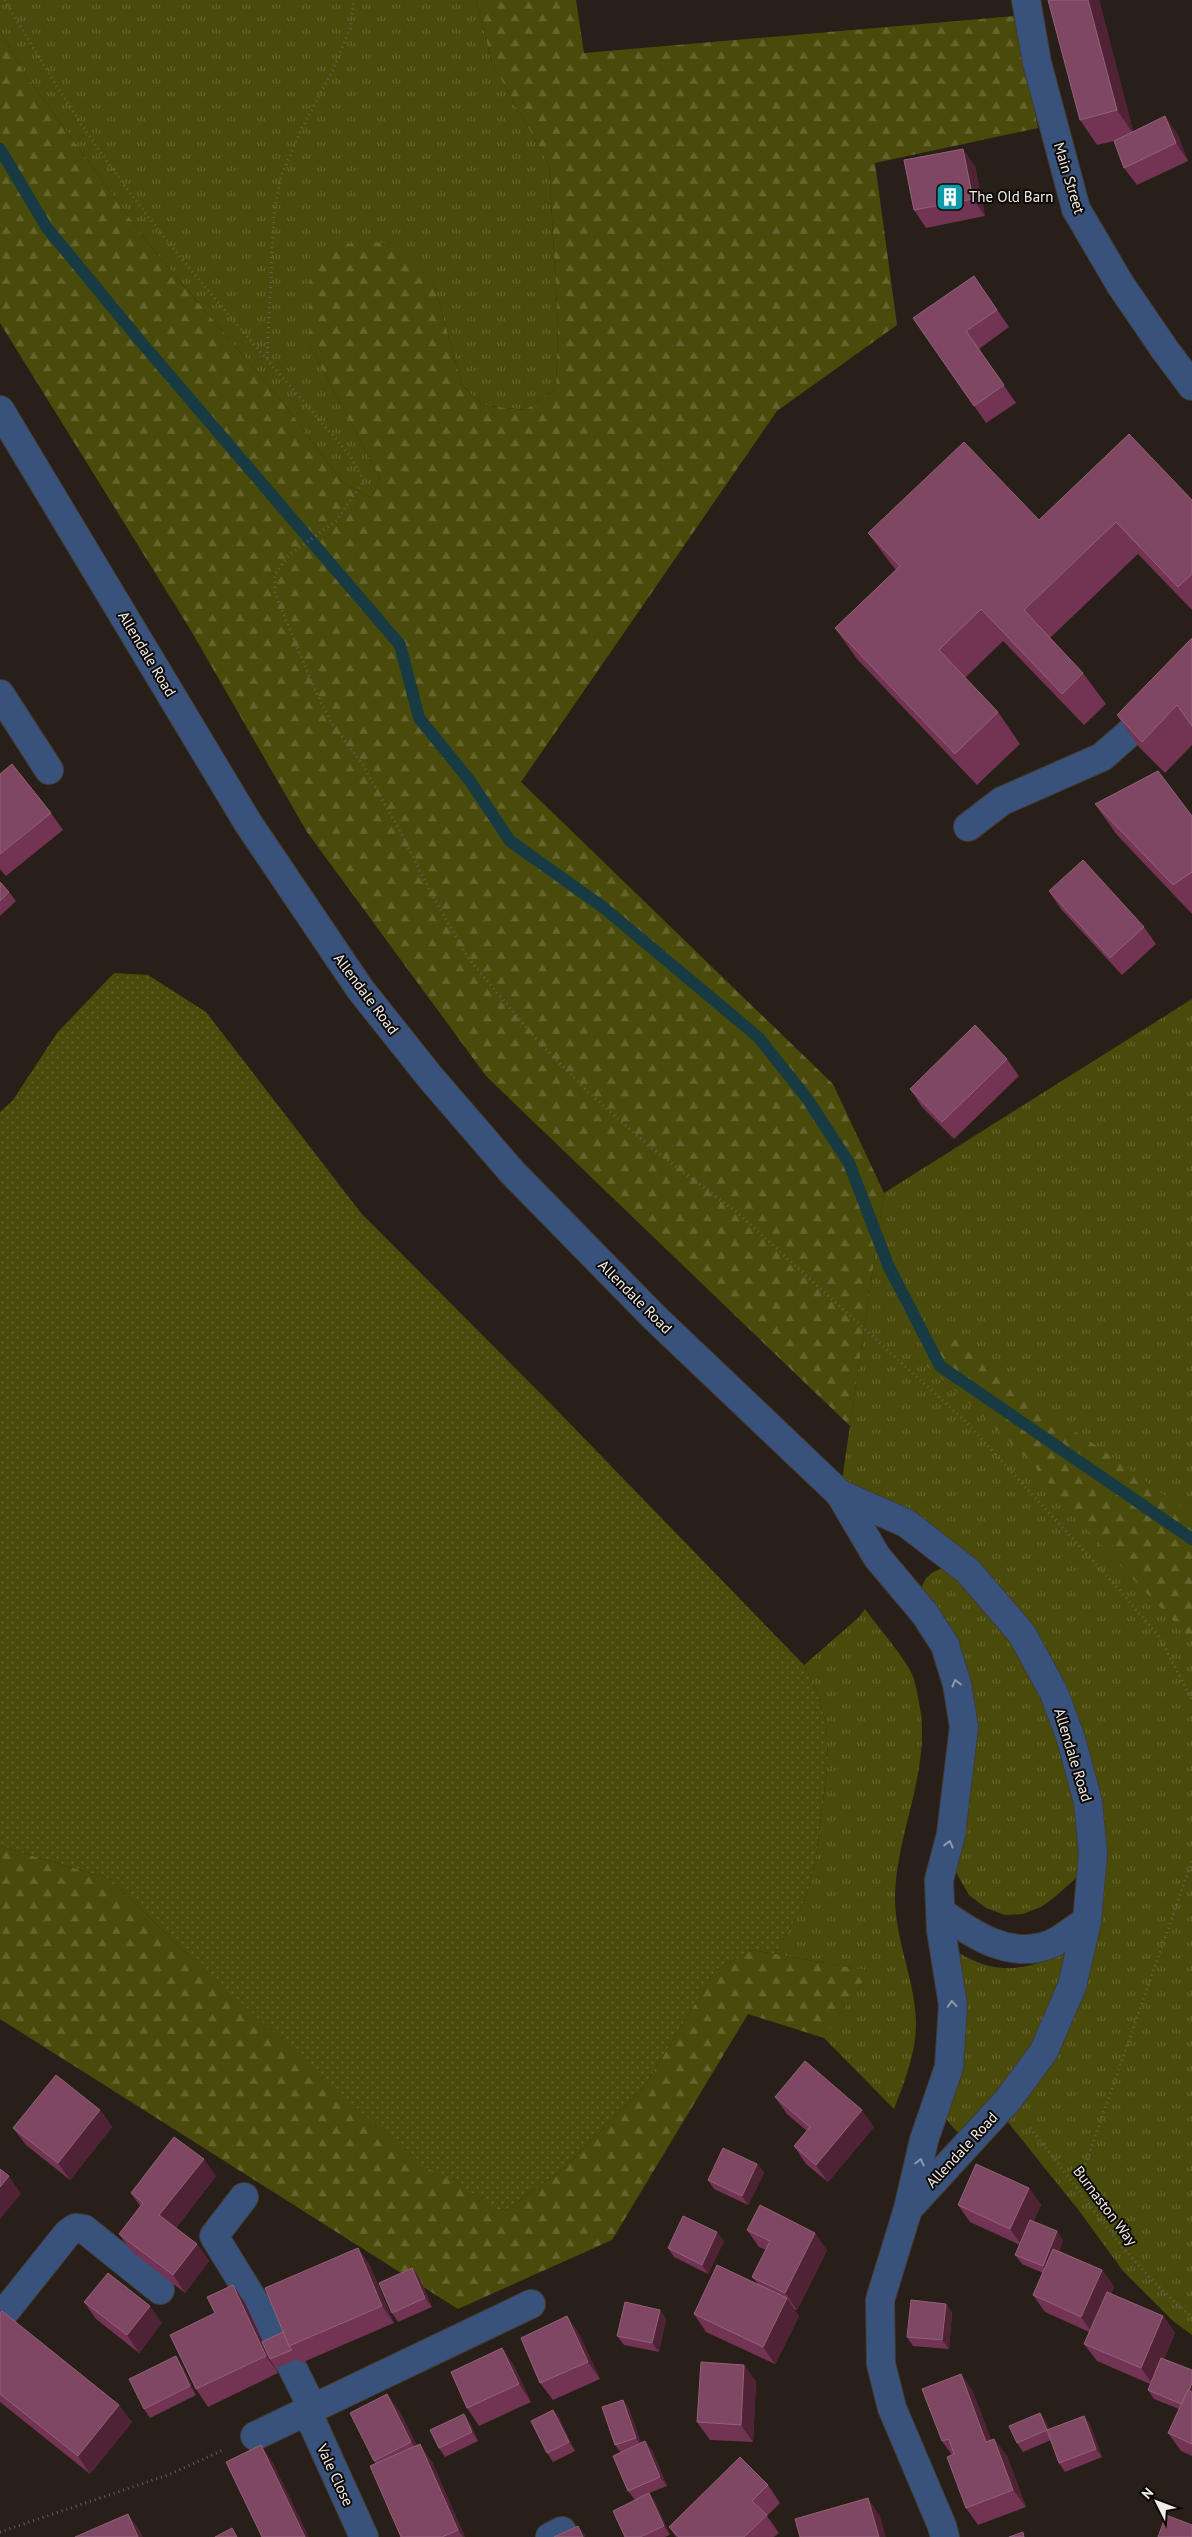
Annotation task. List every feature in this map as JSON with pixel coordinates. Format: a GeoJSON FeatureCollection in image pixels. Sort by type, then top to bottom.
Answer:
{"type":"FeatureCollection","features":[{"type":"Feature","properties":{"kind":"street","name":"Main Street"},"geometry":{"type":"LineString","coordinates":[[1026,0],[1037,63],[1076,209],[1126,292],[1192,386]]}},
{"type":"Feature","properties":{"kind":"street","name":"Allendale Road"},"geometry":{"type":"LineString","coordinates":[[0,410],[248,823],[360,989],[430,1077],[512,1172],[654,1317],[840,1494],[877,1557],[925,1614],[945,1645],[957,1684],[964,1727],[951,1834],[939,1880],[941,1930],[953,2005],[949,2066],[924,2140],[908,2209],[880,2300],[881,2364],[892,2408],[945,2537]]}},
{"type":"Feature","properties":{"kind":"street"},"geometry":{"type":"LineString","coordinates":[[968,827],[1002,801],[1102,757],[1135,728],[1192,670]]}},
{"type":"Feature","properties":{"kind":"street"},"geometry":{"type":"LineString","coordinates":[[0,694],[50,770]]}},
{"type":"Feature","properties":{"kind":"street","name":"Allendale Road"},"geometry":{"type":"LineString","coordinates":[[840,1494],[906,1523],[914,1529],[968,1571],[1022,1634],[1054,1693],[1071,1738],[1088,1802],[1093,1854],[1086,1921],[1069,1994],[1044,2051],[1008,2100],[908,2209]]}},
{"type":"Feature","properties":{"kind":"street"},"geometry":{"type":"LineString","coordinates":[[941,1912],[984,1940],[1004,1947],[1026,1949],[1051,1944],[1086,1921]]}},
{"type":"Feature","properties":{"kind":"street","name":"Vale Close"},"geometry":{"type":"LineString","coordinates":[[244,2197],[214,2236],[281,2345],[364,2537]]}},
{"type":"Feature","properties":{"kind":"street"},"geometry":{"type":"LineString","coordinates":[[0,2318],[67,2234],[75,2228],[84,2229],[160,2290]]}},
{"type":"Feature","properties":{"kind":"street"},"geometry":{"type":"LineString","coordinates":[[256,2436],[532,2304]]}},
{"type":"Feature","properties":{"kind":"path"},"geometry":{"type":"LineString","coordinates":[[5,0],[27,38],[108,163],[200,281],[352,457],[364,481],[336,521],[289,555],[275,574],[275,594],[316,692],[331,722],[367,773],[400,831],[433,897],[469,959],[537,1040],[587,1091],[649,1146],[740,1215],[964,1420],[1117,1587],[1160,1638],[1192,1700]]}},
{"type":"Feature","properties":{"kind":"path"},"geometry":{"type":"LineString","coordinates":[[267,358],[274,214],[281,176],[302,128],[332,72],[350,29],[354,0]]}},
{"type":"Feature","properties":{"kind":"path"},"geometry":{"type":"LineString","coordinates":[[1077,2188],[1192,1861]]}},
{"type":"Feature","properties":{"kind":"path","name":"Burnaston Way"},"geometry":{"type":"LineString","coordinates":[[1008,2100],[1131,2259],[1161,2292],[1192,2317]]}},
{"type":"Feature","properties":{"kind":"path"},"geometry":{"type":"LineString","coordinates":[[0,2532],[168,2475],[256,2436]]}},
{"type":"Feature","properties":{"kind":"green space"},"geometry":{"type":"Polygon","coordinates":[[[0,0],[476,0],[492,63],[549,165],[558,326],[556,388],[525,410],[482,405],[462,385],[434,284],[399,246],[368,241],[309,344],[380,478],[371,497],[343,483],[280,399],[151,247],[24,73],[0,31],[0,0]]]}},
{"type":"Feature","properties":{"kind":"green space"},"geometry":{"type":"Polygon","coordinates":[[[476,0],[576,0],[584,53],[1015,16],[1038,128],[875,163],[897,325],[777,411],[521,782],[833,1084],[884,1193],[850,1426],[486,1076],[307,832],[190,629],[0,323],[0,31],[24,73],[151,247],[280,399],[343,483],[371,497],[380,478],[309,344],[310,271],[334,246],[368,241],[399,245],[434,284],[462,385],[482,405],[525,410],[556,388],[558,326],[549,165],[492,63],[476,0]]]}},
{"type":"Feature","properties":{"kind":"green space"},"geometry":{"type":"Polygon","coordinates":[[[114,973],[148,975],[206,1012],[361,1213],[550,1403],[804,1665],[817,1691],[826,1723],[828,1761],[816,1858],[809,1887],[799,1912],[775,1954],[752,1950],[715,1971],[644,2087],[564,2168],[505,2211],[418,2163],[186,1953],[110,1879],[0,1846],[0,1112],[13,1100],[57,1033],[114,973]]]}},
{"type":"Feature","properties":{"kind":"green space"},"geometry":{"type":"Polygon","coordinates":[[[1192,999],[1192,2335],[1173,2321],[1123,2271],[1080,2212],[999,2111],[966,2137],[955,2130],[943,2111],[938,2099],[957,1952],[974,1961],[990,1966],[1019,1968],[1033,1965],[1080,1947],[1092,1864],[1041,1907],[1023,1914],[1005,1915],[986,1908],[969,1895],[946,1855],[964,1727],[918,1606],[923,1584],[929,1575],[949,1566],[840,1494],[884,1193],[1192,999]]]}},
{"type":"Feature","properties":{"kind":"green space"},"geometry":{"type":"Polygon","coordinates":[[[935,1337],[960,1339],[1015,1392],[1094,1444],[1192,1515],[1192,1640],[1109,1554],[1032,1463],[921,1361],[935,1337]]]}},
{"type":"Feature","properties":{"kind":"green space"},"geometry":{"type":"Polygon","coordinates":[[[865,1609],[910,1670],[916,1686],[921,1714],[920,1760],[901,1849],[895,1894],[898,1927],[915,2006],[916,2034],[909,2067],[894,2109],[824,2038],[869,1971],[775,1954],[799,1912],[809,1887],[816,1858],[828,1761],[826,1723],[817,1691],[804,1665],[858,1618],[865,1609]]]}},
{"type":"Feature","properties":{"kind":"green space"},"geometry":{"type":"Polygon","coordinates":[[[0,1846],[110,1879],[186,1953],[505,2211],[564,2168],[644,2087],[715,1971],[752,1950],[870,1971],[824,2038],[748,2014],[612,2240],[458,2309],[0,2019],[0,1846]]]}},
{"type":"Feature","properties":{"kind":"building"},"geometry":{"type":"Polygon","coordinates":[[[1048,0],[1088,0],[1117,110],[1080,120],[1048,0]]]}},
{"type":"Feature","properties":{"kind":"building"},"geometry":{"type":"Polygon","coordinates":[[[1165,116],[1176,143],[1124,168],[1114,141],[1165,116]]]}},
{"type":"Feature","properties":{"kind":"building"},"geometry":{"type":"Polygon","coordinates":[[[963,149],[973,199],[914,210],[904,160],[963,149]]]}},
{"type":"Feature","properties":{"kind":"building"},"geometry":{"type":"Polygon","coordinates":[[[974,276],[997,310],[966,331],[1004,385],[974,406],[913,318],[974,276]]]}},
{"type":"Feature","properties":{"kind":"building"},"geometry":{"type":"Polygon","coordinates":[[[1129,434],[1192,500],[1192,574],[1178,587],[1116,522],[1024,610],[1083,673],[1062,694],[981,609],[939,650],[998,712],[955,754],[835,628],[900,566],[868,533],[964,442],[1039,520],[1129,434]]]}},
{"type":"Feature","properties":{"kind":"building"},"geometry":{"type":"Polygon","coordinates":[[[1192,638],[1192,726],[1177,705],[1142,742],[1117,715],[1192,638]]]}},
{"type":"Feature","properties":{"kind":"building"},"geometry":{"type":"Polygon","coordinates":[[[12,764],[51,813],[0,854],[0,774],[12,764]]]}},
{"type":"Feature","properties":{"kind":"building"},"geometry":{"type":"Polygon","coordinates":[[[1158,771],[1192,816],[1192,872],[1173,885],[1095,804],[1158,771]]]}},
{"type":"Feature","properties":{"kind":"building"},"geometry":{"type":"Polygon","coordinates":[[[1083,860],[1144,927],[1110,958],[1049,891],[1083,860]]]}},
{"type":"Feature","properties":{"kind":"building"},"geometry":{"type":"Polygon","coordinates":[[[0,882],[9,892],[0,901],[0,882]]]}},
{"type":"Feature","properties":{"kind":"building"},"geometry":{"type":"Polygon","coordinates":[[[975,1025],[1007,1059],[942,1122],[910,1089],[975,1025]]]}},
{"type":"Feature","properties":{"kind":"building"},"geometry":{"type":"Polygon","coordinates":[[[805,2061],[862,2110],[816,2165],[794,2146],[810,2127],[775,2097],[805,2061]]]}},
{"type":"Feature","properties":{"kind":"building"},"geometry":{"type":"Polygon","coordinates":[[[56,2075],[100,2110],[58,2163],[13,2128],[56,2075]]]}},
{"type":"Feature","properties":{"kind":"building"},"geometry":{"type":"Polygon","coordinates":[[[174,2137],[204,2159],[159,2215],[197,2244],[173,2275],[119,2234],[143,2203],[131,2193],[174,2137]]]}},
{"type":"Feature","properties":{"kind":"building"},"geometry":{"type":"Polygon","coordinates":[[[723,2148],[757,2164],[742,2196],[708,2180],[723,2148]]]}},
{"type":"Feature","properties":{"kind":"building"},"geometry":{"type":"Polygon","coordinates":[[[976,2164],[1029,2188],[1010,2229],[958,2205],[976,2164]]]}},
{"type":"Feature","properties":{"kind":"building"},"geometry":{"type":"Polygon","coordinates":[[[0,2169],[9,2176],[0,2187],[0,2169]]]}},
{"type":"Feature","properties":{"kind":"building"},"geometry":{"type":"Polygon","coordinates":[[[760,2205],[815,2233],[785,2293],[752,2277],[770,2241],[747,2230],[760,2205]]]}},
{"type":"Feature","properties":{"kind":"building"},"geometry":{"type":"Polygon","coordinates":[[[683,2216],[717,2232],[702,2265],[668,2248],[683,2216]]]}},
{"type":"Feature","properties":{"kind":"building"},"geometry":{"type":"Polygon","coordinates":[[[1030,2220],[1057,2231],[1043,2266],[1015,2255],[1030,2220]]]}},
{"type":"Feature","properties":{"kind":"building"},"geometry":{"type":"Polygon","coordinates":[[[358,2248],[382,2306],[289,2346],[265,2288],[358,2248]]]}},
{"type":"Feature","properties":{"kind":"building"},"geometry":{"type":"Polygon","coordinates":[[[1053,2249],[1102,2270],[1081,2317],[1033,2295],[1053,2249]]]}},
{"type":"Feature","properties":{"kind":"building"},"geometry":{"type":"Polygon","coordinates":[[[717,2265],[787,2298],[763,2347],[694,2314],[717,2265]]]}},
{"type":"Feature","properties":{"kind":"building"},"geometry":{"type":"Polygon","coordinates":[[[412,2268],[425,2298],[392,2313],[379,2283],[412,2268]]]}},
{"type":"Feature","properties":{"kind":"building"},"geometry":{"type":"Polygon","coordinates":[[[108,2273],[150,2306],[127,2335],[84,2302],[108,2273]]]}},
{"type":"Feature","properties":{"kind":"building"},"geometry":{"type":"Polygon","coordinates":[[[233,2285],[266,2356],[196,2389],[170,2335],[215,2313],[207,2297],[233,2285]]]}},
{"type":"Feature","properties":{"kind":"building"},"geometry":{"type":"Polygon","coordinates":[[[1107,2292],[1163,2316],[1141,2368],[1084,2344],[1107,2292]]]}},
{"type":"Feature","properties":{"kind":"building"},"geometry":{"type":"Polygon","coordinates":[[[911,2300],[946,2304],[942,2340],[907,2337],[911,2300]]]}},
{"type":"Feature","properties":{"kind":"building"},"geometry":{"type":"Polygon","coordinates":[[[625,2302],[660,2310],[652,2343],[617,2336],[625,2302]]]}},
{"type":"Feature","properties":{"kind":"building"},"geometry":{"type":"Polygon","coordinates":[[[2,2311],[119,2405],[78,2456],[0,2394],[0,2313],[2,2311]]]}},
{"type":"Feature","properties":{"kind":"building"},"geometry":{"type":"Polygon","coordinates":[[[567,2316],[588,2362],[540,2383],[521,2338],[567,2316]]]}},
{"type":"Feature","properties":{"kind":"building"},"geometry":{"type":"Polygon","coordinates":[[[283,2332],[292,2350],[270,2359],[262,2342],[283,2332]]]}},
{"type":"Feature","properties":{"kind":"building"},"geometry":{"type":"Polygon","coordinates":[[[502,2348],[519,2384],[467,2408],[451,2372],[502,2348]]]}},
{"type":"Feature","properties":{"kind":"building"},"geometry":{"type":"Polygon","coordinates":[[[176,2356],[190,2386],[144,2409],[129,2379],[176,2356]]]}},
{"type":"Feature","properties":{"kind":"building"},"geometry":{"type":"Polygon","coordinates":[[[1161,2358],[1192,2370],[1192,2383],[1181,2404],[1148,2390],[1161,2358]]]}},
{"type":"Feature","properties":{"kind":"building"},"geometry":{"type":"Polygon","coordinates":[[[701,2362],[744,2365],[741,2425],[697,2422],[701,2362]]]}},
{"type":"Feature","properties":{"kind":"building"},"geometry":{"type":"Polygon","coordinates":[[[961,2374],[986,2442],[994,2439],[1013,2490],[966,2508],[947,2457],[954,2454],[949,2439],[942,2441],[922,2389],[961,2374]]]}},
{"type":"Feature","properties":{"kind":"building"},"geometry":{"type":"Polygon","coordinates":[[[1188,2390],[1192,2392],[1192,2444],[1168,2433],[1188,2390]]]}},
{"type":"Feature","properties":{"kind":"building"},"geometry":{"type":"Polygon","coordinates":[[[387,2394],[411,2442],[374,2461],[350,2413],[387,2394]]]}},
{"type":"Feature","properties":{"kind":"building"},"geometry":{"type":"Polygon","coordinates":[[[623,2400],[636,2438],[615,2445],[602,2407],[623,2400]]]}},
{"type":"Feature","properties":{"kind":"building"},"geometry":{"type":"Polygon","coordinates":[[[553,2410],[569,2442],[547,2453],[531,2421],[553,2410]]]}},
{"type":"Feature","properties":{"kind":"building"},"geometry":{"type":"Polygon","coordinates":[[[1040,2413],[1047,2430],[1017,2443],[1009,2426],[1040,2413]]]}},
{"type":"Feature","properties":{"kind":"building"},"geometry":{"type":"Polygon","coordinates":[[[464,2414],[472,2432],[439,2448],[430,2430],[464,2414]]]}},
{"type":"Feature","properties":{"kind":"building"},"geometry":{"type":"Polygon","coordinates":[[[1084,2416],[1096,2449],[1059,2463],[1047,2430],[1084,2416]]]}},
{"type":"Feature","properties":{"kind":"building"},"geometry":{"type":"Polygon","coordinates":[[[645,2441],[660,2477],[628,2491],[613,2456],[645,2441]]]}},
{"type":"Feature","properties":{"kind":"building"},"geometry":{"type":"Polygon","coordinates":[[[420,2444],[458,2530],[442,2537],[401,2537],[370,2466],[420,2444]]]}},
{"type":"Feature","properties":{"kind":"building"},"geometry":{"type":"Polygon","coordinates":[[[261,2445],[305,2537],[262,2537],[226,2462],[261,2445]]]}},
{"type":"Feature","properties":{"kind":"building"},"geometry":{"type":"Polygon","coordinates":[[[740,2457],[768,2485],[752,2501],[767,2515],[744,2537],[679,2537],[669,2527],[740,2457]]]}},
{"type":"Feature","properties":{"kind":"building"},"geometry":{"type":"Polygon","coordinates":[[[649,2493],[664,2526],[640,2537],[625,2537],[613,2511],[649,2493]]]}},
{"type":"Feature","properties":{"kind":"building"},"geometry":{"type":"Polygon","coordinates":[[[868,2498],[879,2537],[800,2537],[795,2519],[868,2498]]]}},
{"type":"Feature","properties":{"kind":"building"},"geometry":{"type":"Polygon","coordinates":[[[128,2514],[138,2537],[75,2537],[128,2514]]]}},
{"type":"Feature","properties":{"kind":"building"},"geometry":{"type":"Polygon","coordinates":[[[1166,2515],[1192,2525],[1192,2537],[1158,2537],[1166,2515]]]}},
{"type":"Feature","properties":{"kind":"building"},"geometry":{"type":"Polygon","coordinates":[[[578,2526],[583,2537],[554,2537],[578,2526]]]}},
{"type":"Feature","properties":{"kind":"building"},"geometry":{"type":"Polygon","coordinates":[[[232,2528],[237,2537],[215,2537],[232,2528]]]}},
{"type":"Feature","properties":{"kind":"building"},"geometry":{"type":"Polygon","coordinates":[[[1023,2532],[1024,2537],[1009,2537],[1023,2532]]]}},
{"type":"Feature","properties":{"kind":"waterway"},"geometry":{"type":"LineString","coordinates":[[0,149],[47,228],[141,342],[400,645],[419,718],[470,781],[510,841],[604,908],[758,1037],[806,1097],[849,1163],[888,1265],[940,1366],[1192,1539]]}},
{"type":"Feature","properties":{"kind":"place","name":"The Old Barn"},"geometry":{"type":"Point","coordinates":[950,197]}}]}
